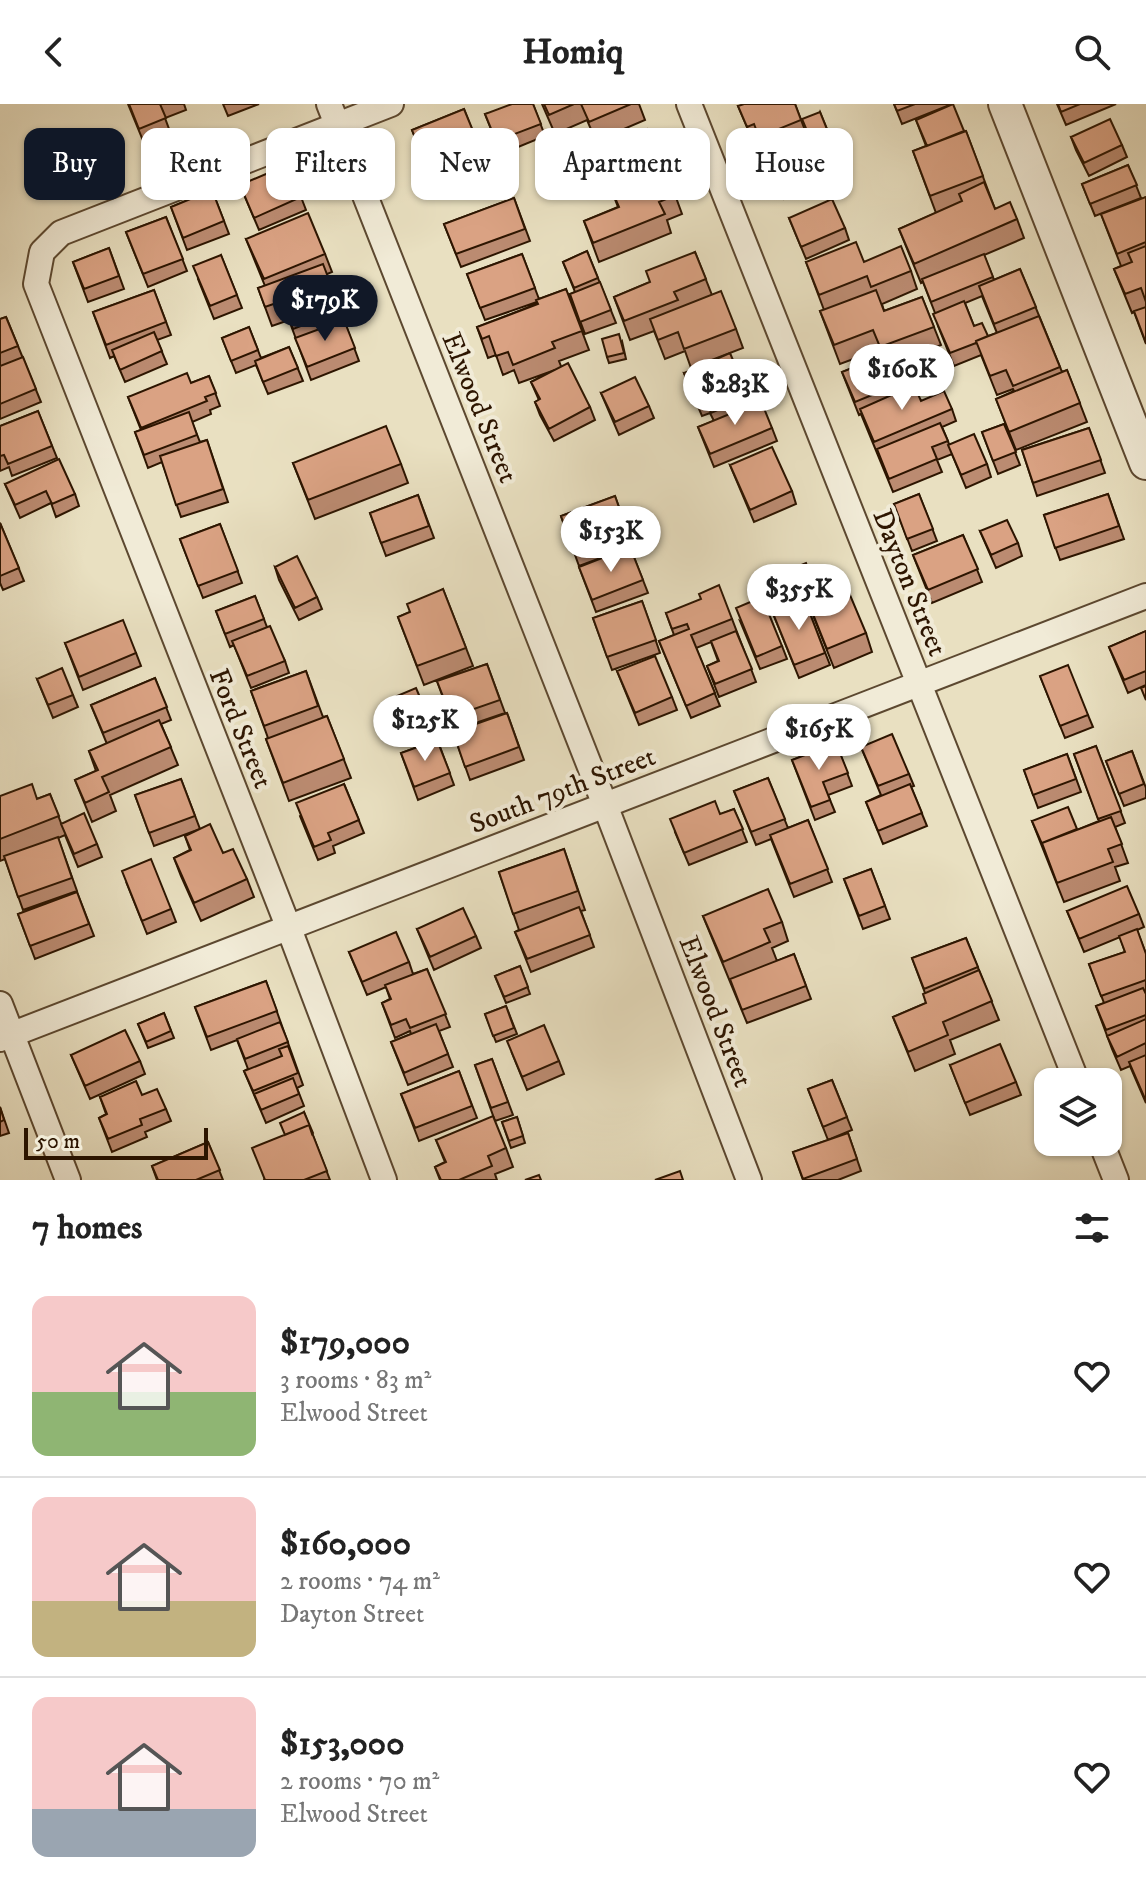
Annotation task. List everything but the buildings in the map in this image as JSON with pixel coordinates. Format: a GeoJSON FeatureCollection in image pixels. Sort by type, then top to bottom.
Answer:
{"type":"FeatureCollection","features":[{"type":"Feature","properties":{"kind":"street"},"geometry":{"type":"LineString","coordinates":[[333,115],[391,104]]}},
{"type":"Feature","properties":{"kind":"street","name":"Dayton Street"},"geometry":{"type":"LineString","coordinates":[[689,104],[1071,1068]]}},
{"type":"Feature","properties":{"kind":"street"},"geometry":{"type":"LineString","coordinates":[[1005,104],[1146,463]]}},
{"type":"Feature","properties":{"kind":"street","name":"Ford Street"},"geometry":{"type":"LineString","coordinates":[[333,115],[61,233],[42,252],[36,284],[288,926],[384,1180]]}},
{"type":"Feature","properties":{"kind":"street","name":"Elwood Street"},"geometry":{"type":"LineString","coordinates":[[333,115],[749,1180]]}},
{"type":"Feature","properties":{"kind":"street","name":"South 79th Street"},"geometry":{"type":"LineString","coordinates":[[6,1037],[1146,596]]}},
{"type":"Feature","properties":{"kind":"street"},"geometry":{"type":"LineString","coordinates":[[0,1004],[6,1037],[68,1180]]}},
{"type":"Feature","properties":{"kind":"street"},"geometry":{"type":"LineString","coordinates":[[1107,1156],[1116,1180]]}}]}
